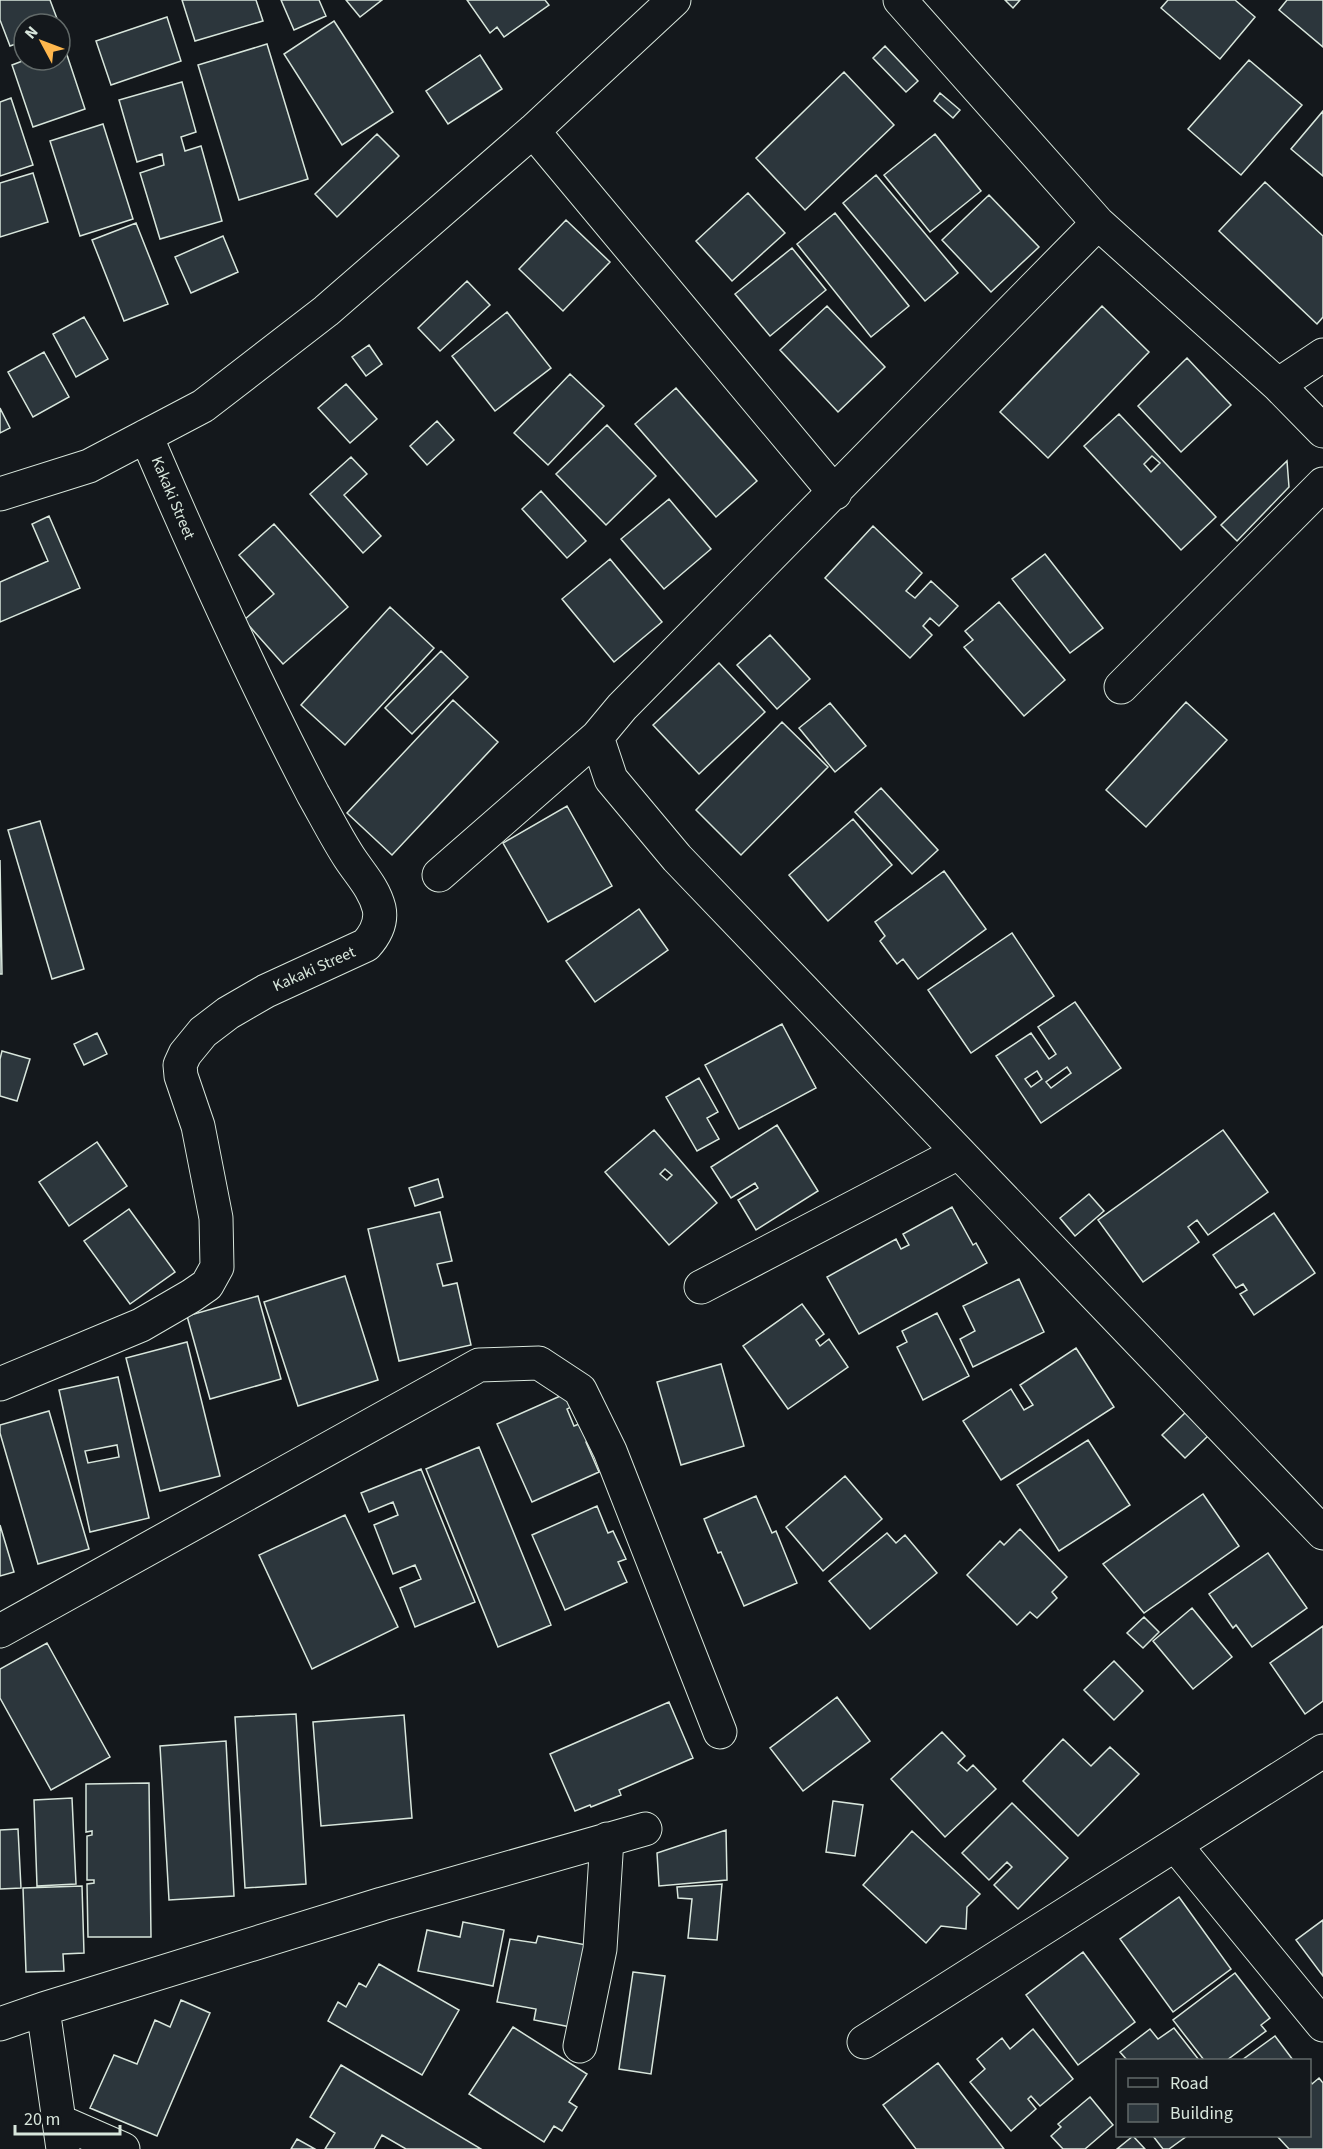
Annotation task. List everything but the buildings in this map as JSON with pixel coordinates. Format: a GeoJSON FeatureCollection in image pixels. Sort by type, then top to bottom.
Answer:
{"type":"FeatureCollection","features":[{"type":"Feature","properties":{"kind":"street"},"geometry":{"type":"LineString","coordinates":[[0,494],[89,466],[203,406],[326,312],[533,131],[674,0]]}},
{"type":"Feature","properties":{"kind":"street"},"geometry":{"type":"LineString","coordinates":[[900,0],[1098,223],[1278,384],[1323,431]]}},
{"type":"Feature","properties":{"kind":"street"},"geometry":{"type":"LineString","coordinates":[[533,131],[835,493]]}},
{"type":"Feature","properties":{"kind":"street"},"geometry":{"type":"LineString","coordinates":[[439,875],[597,737],[622,707],[835,493],[1098,223]]}},
{"type":"Feature","properties":{"kind":"street"},"geometry":{"type":"LineString","coordinates":[[1278,384],[1323,355]]}},
{"type":"Feature","properties":{"kind":"street","name":"Kakaki Street"},"geometry":{"type":"LineString","coordinates":[[0,1384],[141,1325],[207,1285],[217,1267],[216,1218],[198,1126],[181,1076],[180,1065],[185,1054],[203,1032],[228,1013],[266,991],[366,945],[372,938],[380,918],[370,885],[349,856],[314,794],[246,662],[204,573],[146,436]]}},
{"type":"Feature","properties":{"kind":"street"},"geometry":{"type":"LineString","coordinates":[[1121,687],[1323,484]]}},
{"type":"Feature","properties":{"kind":"street"},"geometry":{"type":"LineString","coordinates":[[597,737],[611,779],[677,858],[1323,1533]]}},
{"type":"Feature","properties":{"kind":"street"},"geometry":{"type":"LineString","coordinates":[[701,1287],[958,1153]]}},
{"type":"Feature","properties":{"kind":"street"},"geometry":{"type":"LineString","coordinates":[[0,1631],[479,1365],[539,1363],[580,1390],[610,1451],[720,1732]]}},
{"type":"Feature","properties":{"kind":"street"},"geometry":{"type":"LineString","coordinates":[[864,2042],[1323,1751]]}},
{"type":"Feature","properties":{"kind":"street"},"geometry":{"type":"LineString","coordinates":[[0,2024],[382,1904],[645,1829]]}},
{"type":"Feature","properties":{"kind":"street"},"geometry":{"type":"LineString","coordinates":[[580,2046],[600,1949],[607,1839]]}},
{"type":"Feature","properties":{"kind":"street"},"geometry":{"type":"LineString","coordinates":[[1176,1846],[1323,2025]]}},
{"type":"Feature","properties":{"kind":"street"},"geometry":{"type":"LineString","coordinates":[[43,2009],[61,2135],[123,2149]]}}]}
